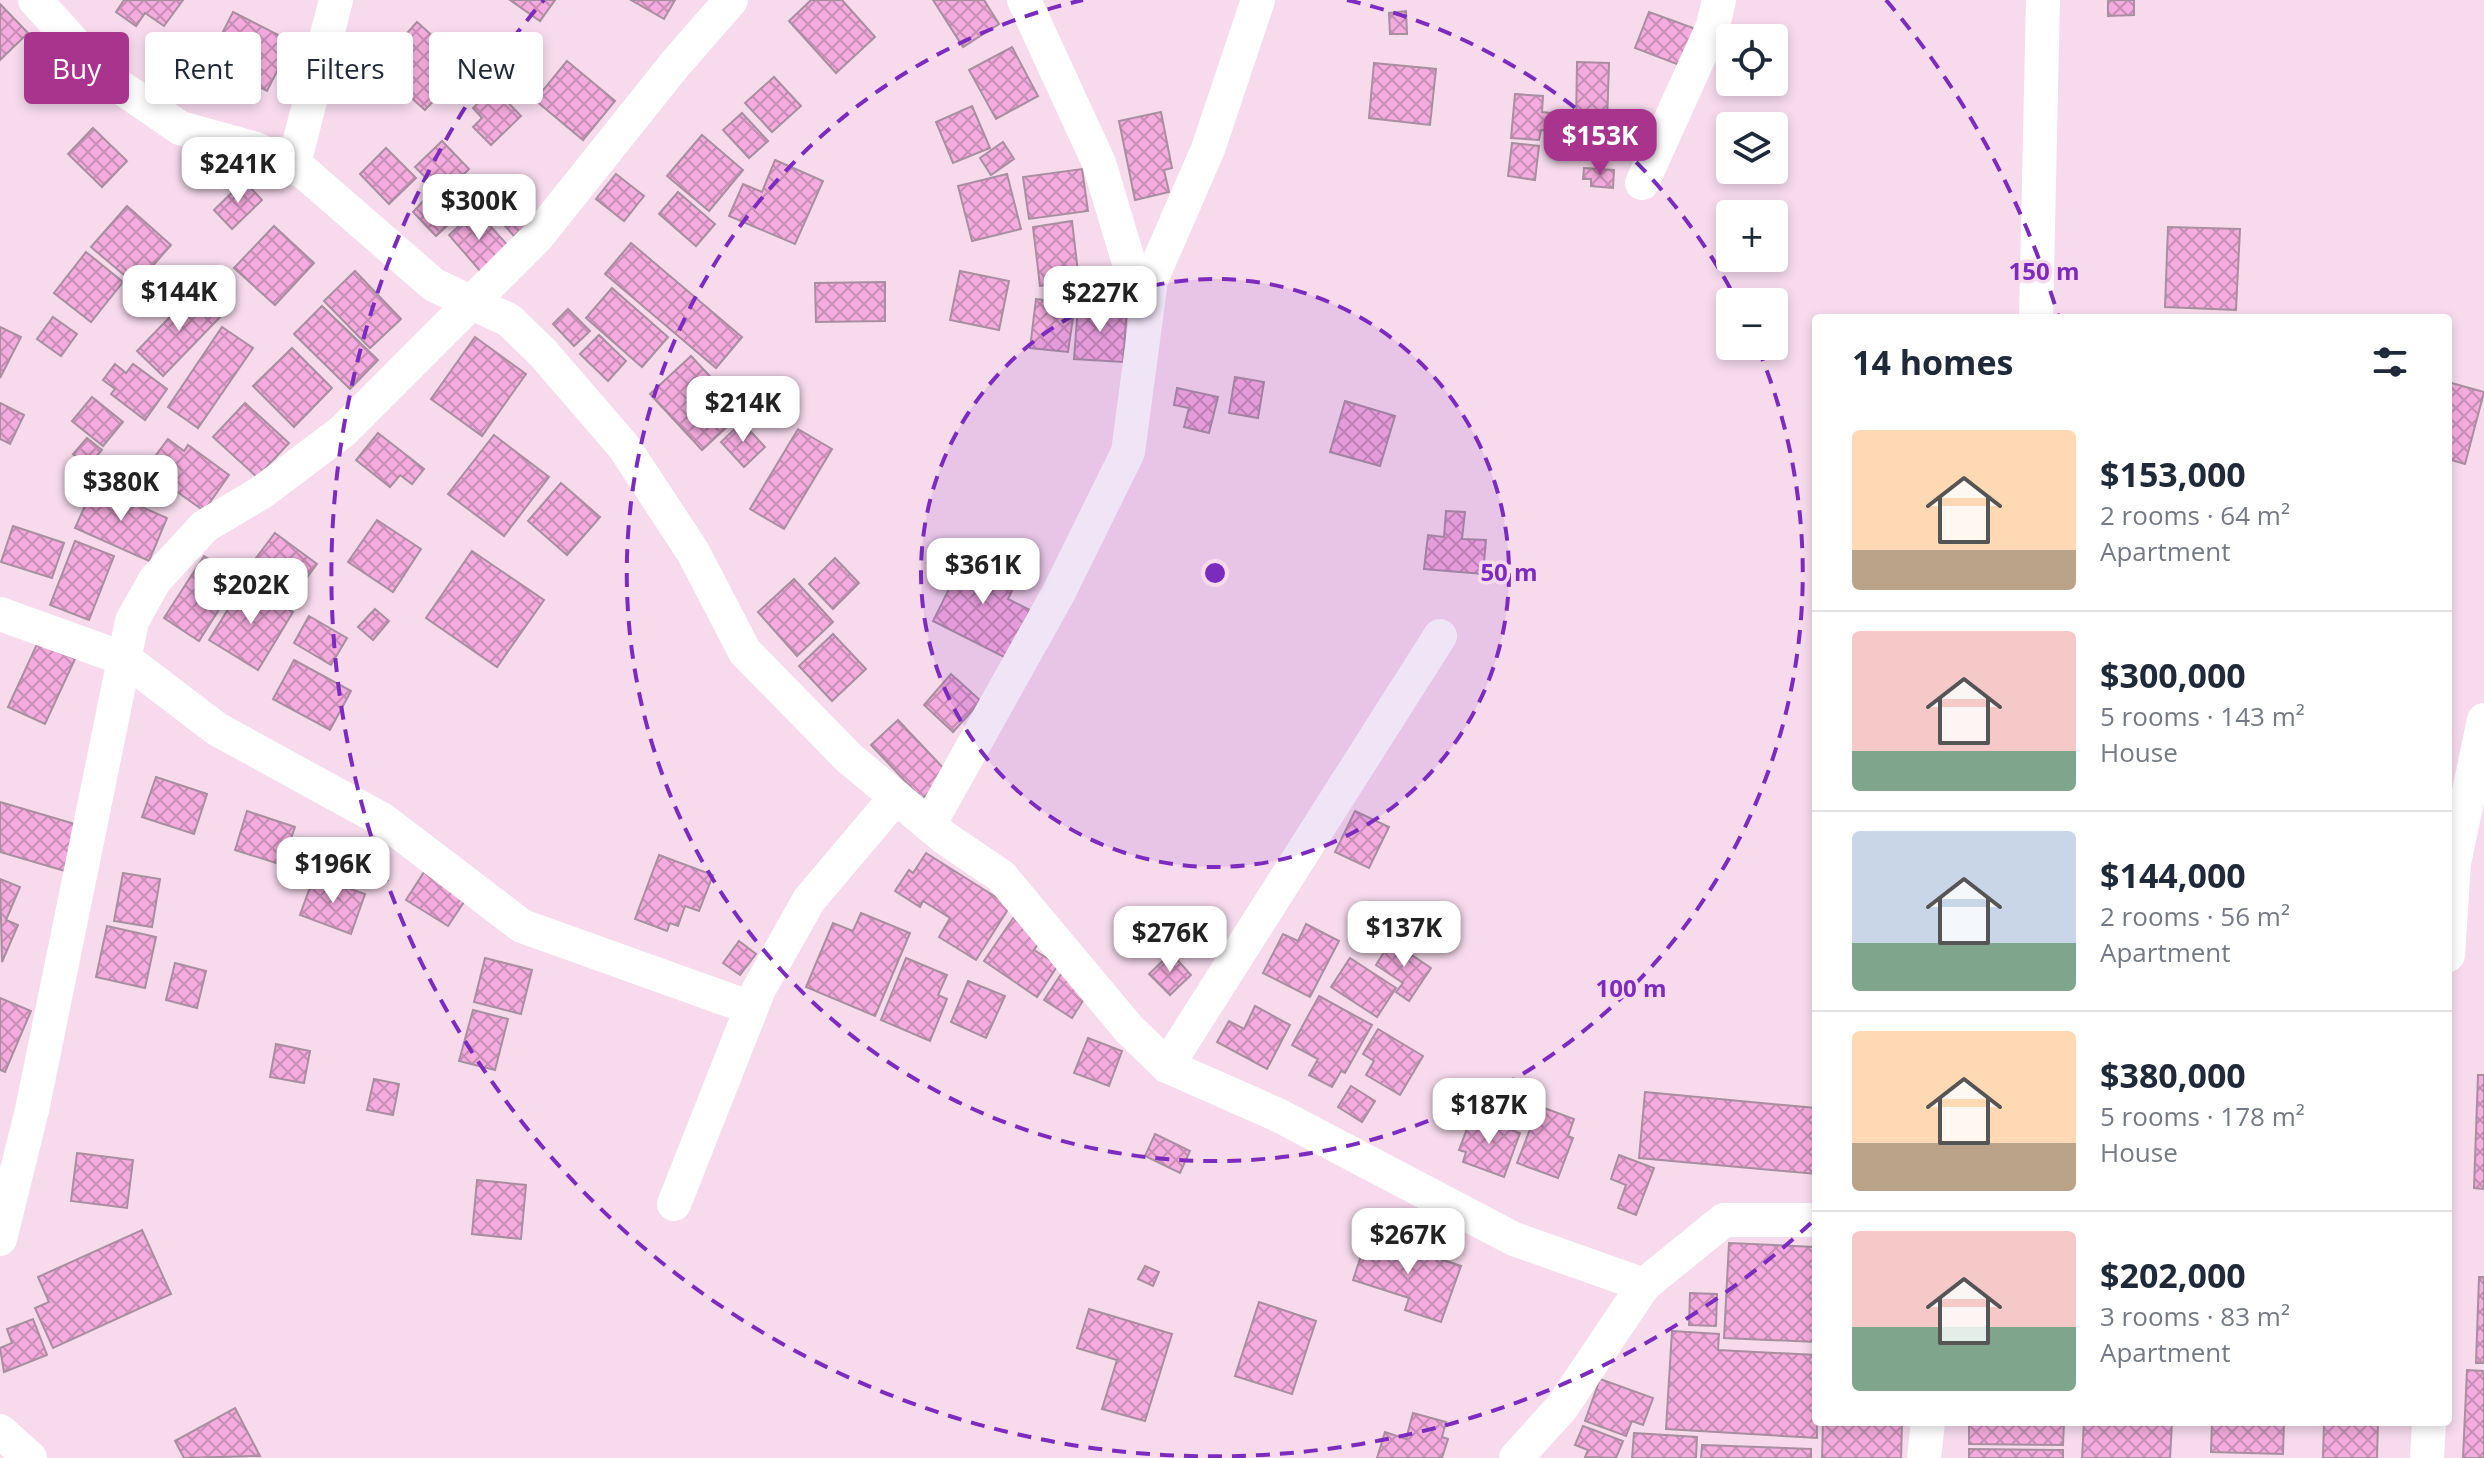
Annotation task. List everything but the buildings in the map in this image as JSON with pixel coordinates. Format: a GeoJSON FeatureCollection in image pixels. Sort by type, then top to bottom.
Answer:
{"type":"FeatureCollection","features":[{"type":"Feature","properties":{"kind":"street"},"geometry":{"type":"LineString","coordinates":[[35,0],[103,75],[180,128],[256,149],[304,172],[434,285],[509,320],[563,376],[633,460],[693,552],[745,652],[849,758],[929,825],[1001,876],[1129,1029],[1167,1066],[1278,1115],[1514,1239],[1644,1285]]}},
{"type":"Feature","properties":{"kind":"street"},"geometry":{"type":"LineString","coordinates":[[293,167],[336,0]]}},
{"type":"Feature","properties":{"kind":"street"},"geometry":{"type":"LineString","coordinates":[[0,1239],[32,1110],[132,621],[155,580],[205,526],[262,492],[343,431],[537,237],[676,63],[731,0]]}},
{"type":"Feature","properties":{"kind":"street"},"geometry":{"type":"LineString","coordinates":[[1024,0],[1099,163],[1145,317]]}},
{"type":"Feature","properties":{"kind":"street"},"geometry":{"type":"LineString","coordinates":[[929,825],[1058,594],[1128,452],[1151,280],[1208,149],[1258,0]]}},
{"type":"Feature","properties":{"kind":"street"},"geometry":{"type":"LineString","coordinates":[[1642,183],[1713,26],[1719,0]]}},
{"type":"Feature","properties":{"kind":"street"},"geometry":{"type":"LineString","coordinates":[[2036,314],[2043,0]]}},
{"type":"Feature","properties":{"kind":"street"},"geometry":{"type":"LineString","coordinates":[[0,614],[125,659],[217,729],[383,820],[522,926],[751,1008]]}},
{"type":"Feature","properties":{"kind":"street"},"geometry":{"type":"LineString","coordinates":[[1167,1066],[1440,636]]}},
{"type":"Feature","properties":{"kind":"street"},"geometry":{"type":"LineString","coordinates":[[2452,894],[2454,863],[2484,720]]}},
{"type":"Feature","properties":{"kind":"street"},"geometry":{"type":"LineString","coordinates":[[674,1204],[751,1008],[809,900],[896,797]]}},
{"type":"Feature","properties":{"kind":"street"},"geometry":{"type":"LineString","coordinates":[[1516,1458],[1562,1407],[1644,1285],[1724,1220],[1812,1220]]}},
{"type":"Feature","properties":{"kind":"street"},"geometry":{"type":"LineString","coordinates":[[1924,1458],[1928,1426]]}},
{"type":"Feature","properties":{"kind":"street"},"geometry":{"type":"LineString","coordinates":[[2427,1458],[2429,1426]]}},
{"type":"Feature","properties":{"kind":"street"},"geometry":{"type":"LineString","coordinates":[[0,1431],[30,1458]]}}]}
